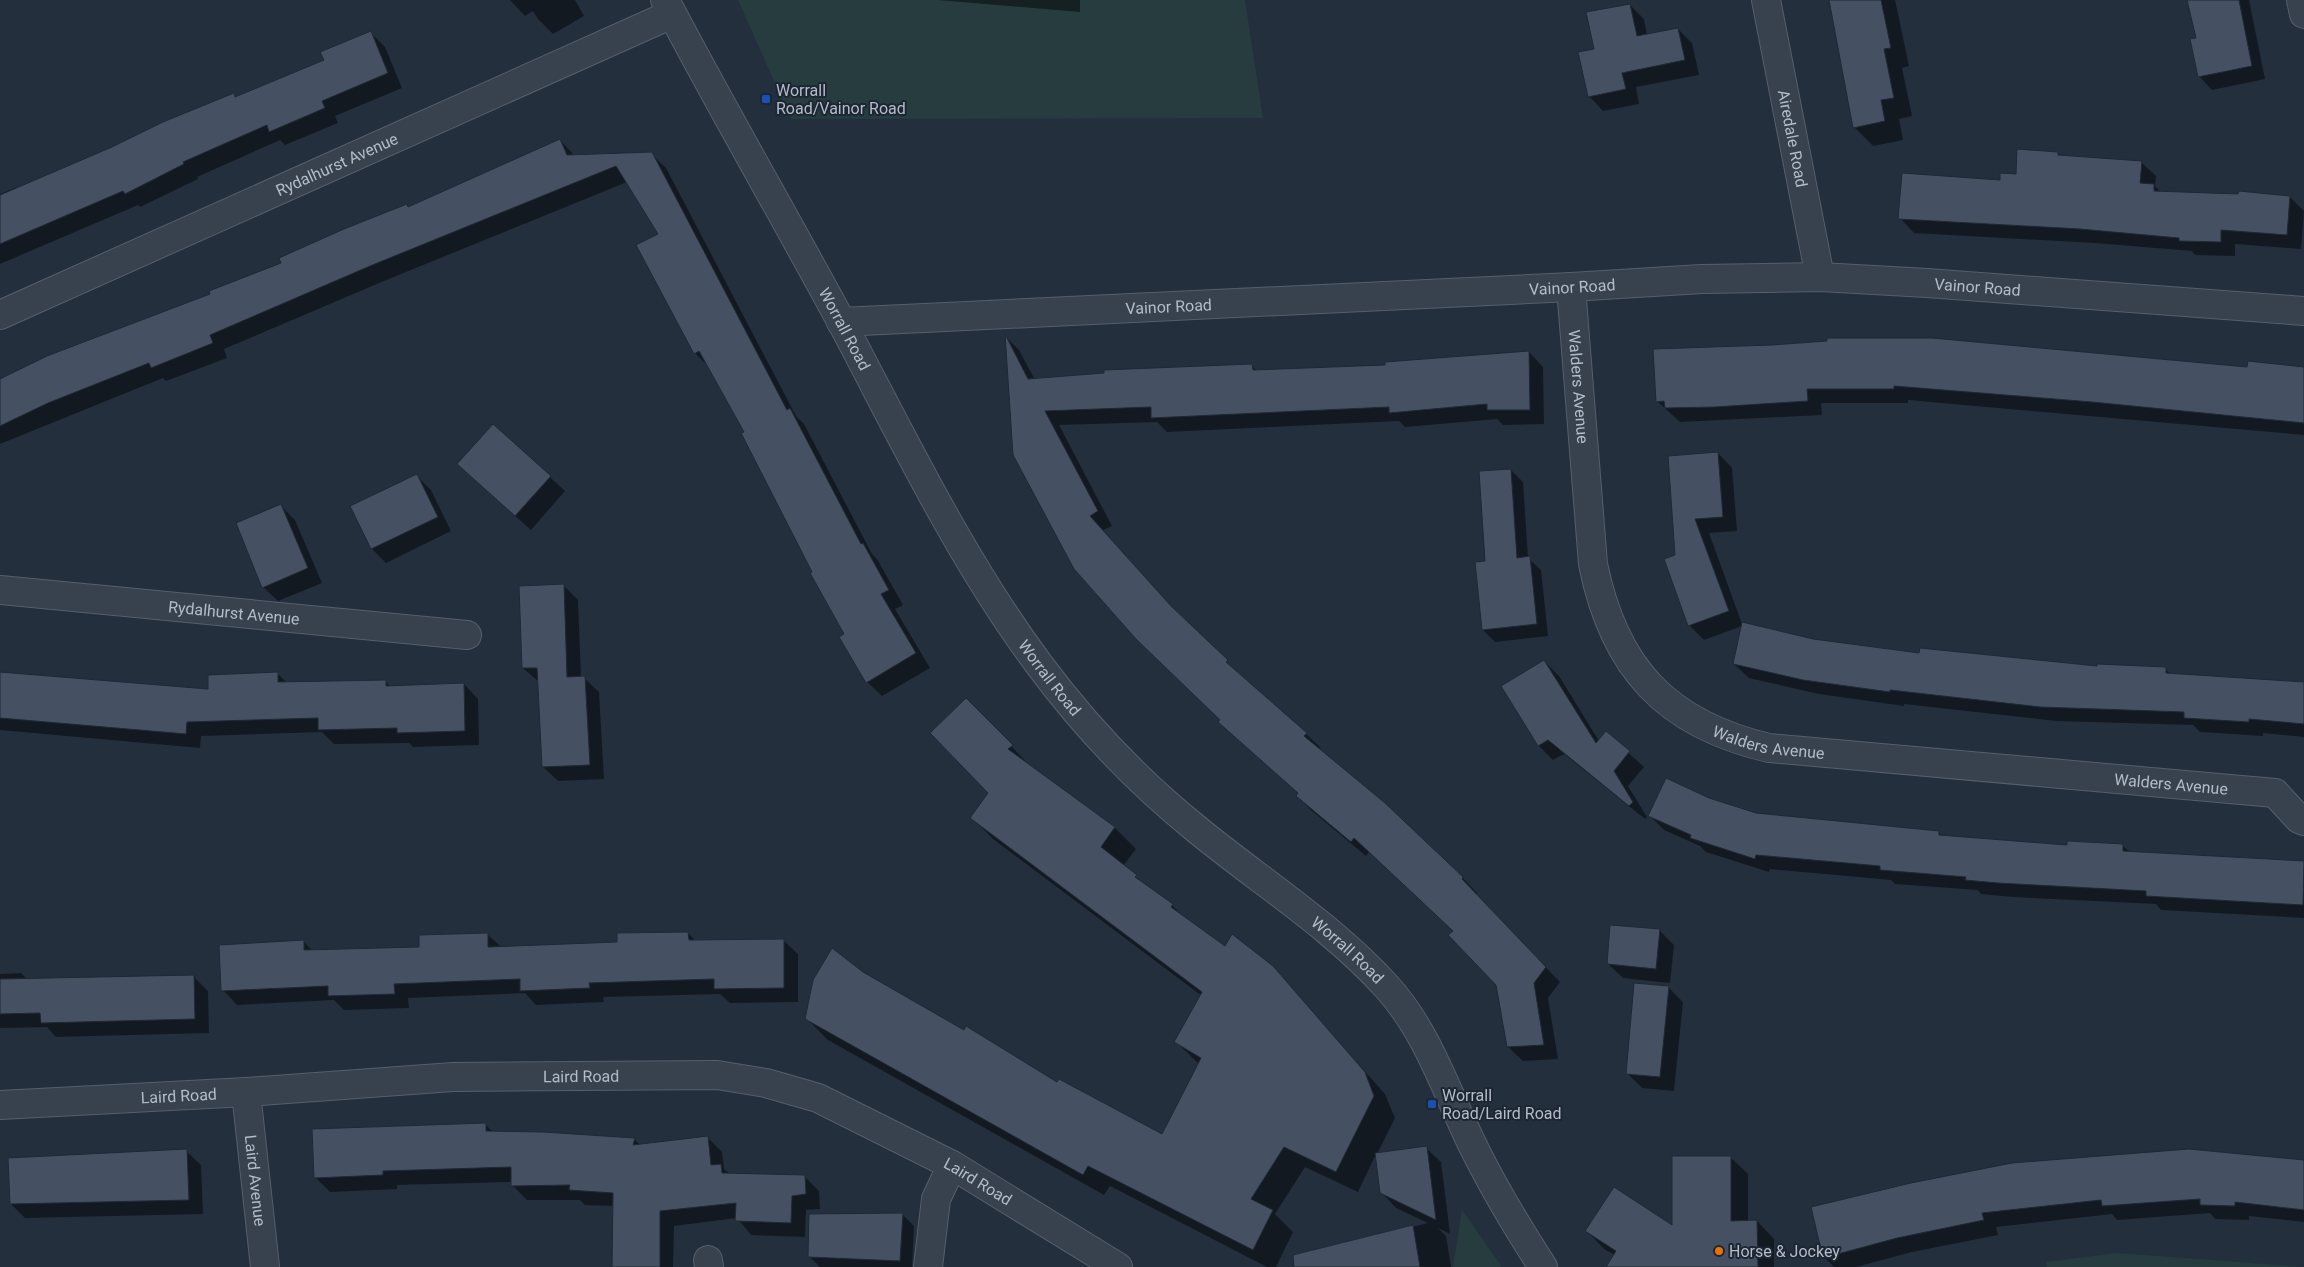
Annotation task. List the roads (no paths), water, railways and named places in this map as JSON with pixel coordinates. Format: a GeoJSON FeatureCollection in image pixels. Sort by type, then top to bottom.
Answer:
{"type":"FeatureCollection","features":[{"type":"Feature","properties":{"kind":"street","name":"Airedale Road"},"geometry":{"type":"LineString","coordinates":[[1766,0],[1820,278]]}},
{"type":"Feature","properties":{"kind":"street"},"geometry":{"type":"LineString","coordinates":[[2301,0],[2304,14]]}},
{"type":"Feature","properties":{"kind":"street","name":"Rydalhurst Avenue"},"geometry":{"type":"LineString","coordinates":[[0,315],[669,7]]}},
{"type":"Feature","properties":{"kind":"street","name":"Worrall Road"},"geometry":{"type":"LineString","coordinates":[[669,7],[941,510],[1035,660],[1084,723],[1130,770],[1192,826],[1351,950],[1390,990],[1424,1041],[1476,1153],[1517,1227],[1543,1267]]}},
{"type":"Feature","properties":{"kind":"street","name":"Vainor Road"},"geometry":{"type":"LineString","coordinates":[[841,322],[1571,288],[1702,279],[1820,278],[1937,284],[2304,311]]}},
{"type":"Feature","properties":{"kind":"street","name":"Walders Avenue"},"geometry":{"type":"LineString","coordinates":[[1571,288],[1593,564],[1600,599],[1613,632],[1630,662],[1653,690],[1678,711],[1707,728],[1737,740],[1769,748],[2275,793],[2304,822]]}},
{"type":"Feature","properties":{"kind":"street","name":"Rydalhurst Avenue"},"geometry":{"type":"LineString","coordinates":[[0,590],[467,634]]}},
{"type":"Feature","properties":{"kind":"street","name":"Laird Road"},"geometry":{"type":"LineString","coordinates":[[0,1105],[246,1092],[453,1076],[718,1075],[766,1083],[818,1098],[952,1165],[1118,1267]]}},
{"type":"Feature","properties":{"kind":"street","name":"Laird Avenue"},"geometry":{"type":"LineString","coordinates":[[246,1092],[265,1267]]}},
{"type":"Feature","properties":{"kind":"street"},"geometry":{"type":"LineString","coordinates":[[928,1267],[936,1198],[952,1165]]}},
{"type":"Feature","properties":{"kind":"place","name":"Worrall Road/Vainor Road"},"geometry":{"type":"Point","coordinates":[766,99]}},
{"type":"Feature","properties":{"kind":"place","name":"Worrall Road/Laird Road"},"geometry":{"type":"Point","coordinates":[1432,1104]}},
{"type":"Feature","properties":{"kind":"place","name":"Horse & Jockey"},"geometry":{"type":"Point","coordinates":[1719,1251]}}]}
